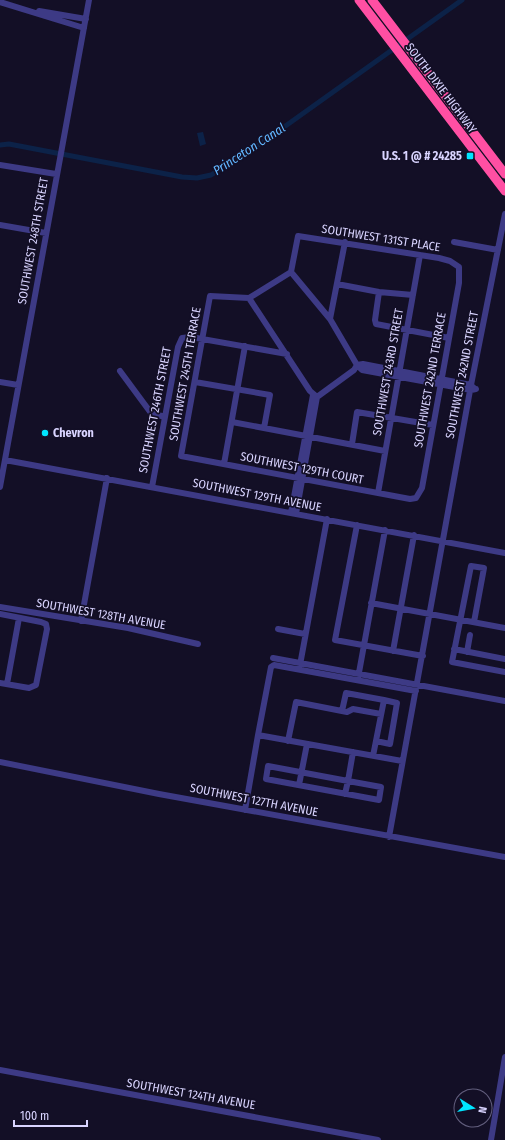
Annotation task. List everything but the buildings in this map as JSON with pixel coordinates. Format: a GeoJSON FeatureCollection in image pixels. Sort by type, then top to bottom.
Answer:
{"type":"FeatureCollection","features":[{"type":"Feature","properties":{"kind":"highway","name":"SOUTH DIXIE HIGHWAY"},"geometry":{"type":"LineString","coordinates":[[358,0],[505,191]]}},
{"type":"Feature","properties":{"kind":"highway","name":"SOUTH DIXIE HIGHWAY"},"geometry":{"type":"LineString","coordinates":[[372,0],[505,174]]}},
{"type":"Feature","properties":{"kind":"highway"},"geometry":{"type":"LineString","coordinates":[[433,97],[443,101],[475,143],[490,155]]}},
{"type":"Feature","properties":{"kind":"street","name":"SOUTHWEST 248TH STREET"},"geometry":{"type":"LineString","coordinates":[[0,487],[89,0]]}},
{"type":"Feature","properties":{"kind":"street"},"geometry":{"type":"LineString","coordinates":[[0,2],[84,28]]}},
{"type":"Feature","properties":{"kind":"street"},"geometry":{"type":"LineString","coordinates":[[27,10],[86,19]]}},
{"type":"Feature","properties":{"kind":"street"},"geometry":{"type":"LineString","coordinates":[[0,165],[56,174]]}},
{"type":"Feature","properties":{"kind":"street","name":"SOUTHWEST 242ND STREET"},"geometry":{"type":"LineString","coordinates":[[389,837],[471,387],[505,214]]}},
{"type":"Feature","properties":{"kind":"street"},"geometry":{"type":"LineString","coordinates":[[0,226],[46,233]]}},
{"type":"Feature","properties":{"kind":"street","name":"SOUTHWEST 131ST PLACE"},"geometry":{"type":"LineString","coordinates":[[291,272],[298,236],[345,242],[444,259],[458,267]]}},
{"type":"Feature","properties":{"kind":"street"},"geometry":{"type":"LineString","coordinates":[[330,319],[345,242]]}},
{"type":"Feature","properties":{"kind":"street"},"geometry":{"type":"LineString","coordinates":[[454,242],[498,250]]}},
{"type":"Feature","properties":{"kind":"street","name":"SOUTHWEST 243RD STREET"},"geometry":{"type":"LineString","coordinates":[[378,493],[390,417],[420,255]]}},
{"type":"Feature","properties":{"kind":"street","name":"SOUTHWEST 242ND TERRACE"},"geometry":{"type":"LineString","coordinates":[[418,496],[422,488],[459,283],[458,267]]}},
{"type":"Feature","properties":{"kind":"street"},"geometry":{"type":"LineString","coordinates":[[294,513],[315,396],[249,298],[291,272],[330,319],[357,365]]}},
{"type":"Feature","properties":{"kind":"street"},"geometry":{"type":"LineString","coordinates":[[338,284],[379,292],[413,295]]}},
{"type":"Feature","properties":{"kind":"street"},"geometry":{"type":"LineString","coordinates":[[379,292],[375,323],[380,326],[449,338]]}},
{"type":"Feature","properties":{"kind":"street","name":"SOUTHWEST 245TH TERRACE"},"geometry":{"type":"LineString","coordinates":[[181,456],[210,296],[249,298]]}},
{"type":"Feature","properties":{"kind":"street","name":"SOUTHWEST 246TH STREET"},"geometry":{"type":"LineString","coordinates":[[152,486],[178,347],[182,338],[187,336],[203,339]]}},
{"type":"Feature","properties":{"kind":"street"},"geometry":{"type":"LineString","coordinates":[[203,339],[287,354]]}},
{"type":"Feature","properties":{"kind":"street"},"geometry":{"type":"LineString","coordinates":[[224,464],[245,346]]}},
{"type":"Feature","properties":{"kind":"street"},"geometry":{"type":"LineString","coordinates":[[315,396],[354,370],[357,365],[363,364],[398,374],[471,387]]}},
{"type":"Feature","properties":{"kind":"street"},"geometry":{"type":"LineString","coordinates":[[120,371],[151,412],[165,417]]}},
{"type":"Feature","properties":{"kind":"street"},"geometry":{"type":"LineString","coordinates":[[0,382],[18,385]]}},
{"type":"Feature","properties":{"kind":"street"},"geometry":{"type":"LineString","coordinates":[[195,382],[270,395],[264,428]]}},
{"type":"Feature","properties":{"kind":"street"},"geometry":{"type":"LineString","coordinates":[[352,444],[357,412],[433,425]]}},
{"type":"Feature","properties":{"kind":"street"},"geometry":{"type":"LineString","coordinates":[[232,422],[385,451]]}},
{"type":"Feature","properties":{"kind":"street","name":"SOUTHWEST 129TH COURT"},"geometry":{"type":"LineString","coordinates":[[181,456],[410,499],[418,496]]}},
{"type":"Feature","properties":{"kind":"street","name":"SOUTHWEST 129TH AVENUE"},"geometry":{"type":"LineString","coordinates":[[5,460],[505,552]]}},
{"type":"Feature","properties":{"kind":"street"},"geometry":{"type":"LineString","coordinates":[[81,621],[107,478]]}},
{"type":"Feature","properties":{"kind":"street"},"geometry":{"type":"LineString","coordinates":[[299,670],[327,519]]}},
{"type":"Feature","properties":{"kind":"street"},"geometry":{"type":"LineString","coordinates":[[357,525],[335,640],[423,656]]}},
{"type":"Feature","properties":{"kind":"street"},"geometry":{"type":"LineString","coordinates":[[357,681],[385,530]]}},
{"type":"Feature","properties":{"kind":"street"},"geometry":{"type":"LineString","coordinates":[[392,651],[414,535]]}},
{"type":"Feature","properties":{"kind":"street"},"geometry":{"type":"LineString","coordinates":[[474,622],[484,568],[471,566],[452,662],[505,672]]}},
{"type":"Feature","properties":{"kind":"street"},"geometry":{"type":"LineString","coordinates":[[371,603],[505,628]]}},
{"type":"Feature","properties":{"kind":"street","name":"SOUTHWEST 128TH AVENUE"},"geometry":{"type":"LineString","coordinates":[[0,607],[128,628],[198,644]]}},
{"type":"Feature","properties":{"kind":"street"},"geometry":{"type":"LineString","coordinates":[[0,614],[41,622],[46,625],[47,629],[40,669],[35,686],[29,688],[3,683],[19,618]]}},
{"type":"Feature","properties":{"kind":"street"},"geometry":{"type":"LineString","coordinates":[[278,629],[305,634]]}},
{"type":"Feature","properties":{"kind":"street"},"geometry":{"type":"LineString","coordinates":[[467,652],[470,635]]}},
{"type":"Feature","properties":{"kind":"street"},"geometry":{"type":"LineString","coordinates":[[454,649],[505,659]]}},
{"type":"Feature","properties":{"kind":"street"},"geometry":{"type":"LineString","coordinates":[[273,658],[505,701]]}},
{"type":"Feature","properties":{"kind":"street"},"geometry":{"type":"LineString","coordinates":[[244,810],[271,667],[274,665],[416,691]]}},
{"type":"Feature","properties":{"kind":"street"},"geometry":{"type":"LineString","coordinates":[[342,711],[346,693],[397,703],[390,744],[376,741]]}},
{"type":"Feature","properties":{"kind":"street"},"geometry":{"type":"LineString","coordinates":[[373,756],[384,700]]}},
{"type":"Feature","properties":{"kind":"street"},"geometry":{"type":"LineString","coordinates":[[288,740],[296,702],[347,712],[353,710],[381,714]]}},
{"type":"Feature","properties":{"kind":"street"},"geometry":{"type":"LineString","coordinates":[[258,735],[402,762]]}},
{"type":"Feature","properties":{"kind":"street"},"geometry":{"type":"LineString","coordinates":[[299,785],[307,744]]}},
{"type":"Feature","properties":{"kind":"street"},"geometry":{"type":"LineString","coordinates":[[345,794],[353,752]]}},
{"type":"Feature","properties":{"kind":"street","name":"SOUTHWEST 127TH AVENUE"},"geometry":{"type":"LineString","coordinates":[[0,762],[244,810],[505,857]]}},
{"type":"Feature","properties":{"kind":"street"},"geometry":{"type":"LineString","coordinates":[[268,766],[302,772],[381,787],[379,800],[266,779],[268,766]]}},
{"type":"Feature","properties":{"kind":"street"},"geometry":{"type":"LineString","coordinates":[[491,1140],[505,1057]]}},
{"type":"Feature","properties":{"kind":"street","name":"SOUTHWEST 124TH AVENUE"},"geometry":{"type":"LineString","coordinates":[[0,1070],[378,1140]]}},
{"type":"Feature","properties":{"kind":"water"},"geometry":{"type":"Polygon","coordinates":[[[203,132],[206,144],[200,146],[197,133],[203,132]]]}},
{"type":"Feature","properties":{"kind":"waterway","name":"Princeton Canal"},"geometry":{"type":"LineString","coordinates":[[0,145],[9,144],[182,177],[197,178],[211,175],[263,142],[462,0]]}},
{"type":"Feature","properties":{"kind":"place","name":"U.S. 1 @ # 24285"},"geometry":{"type":"Point","coordinates":[470,156]}},
{"type":"Feature","properties":{"kind":"place","name":"Chevron"},"geometry":{"type":"Point","coordinates":[45,433]}}]}
